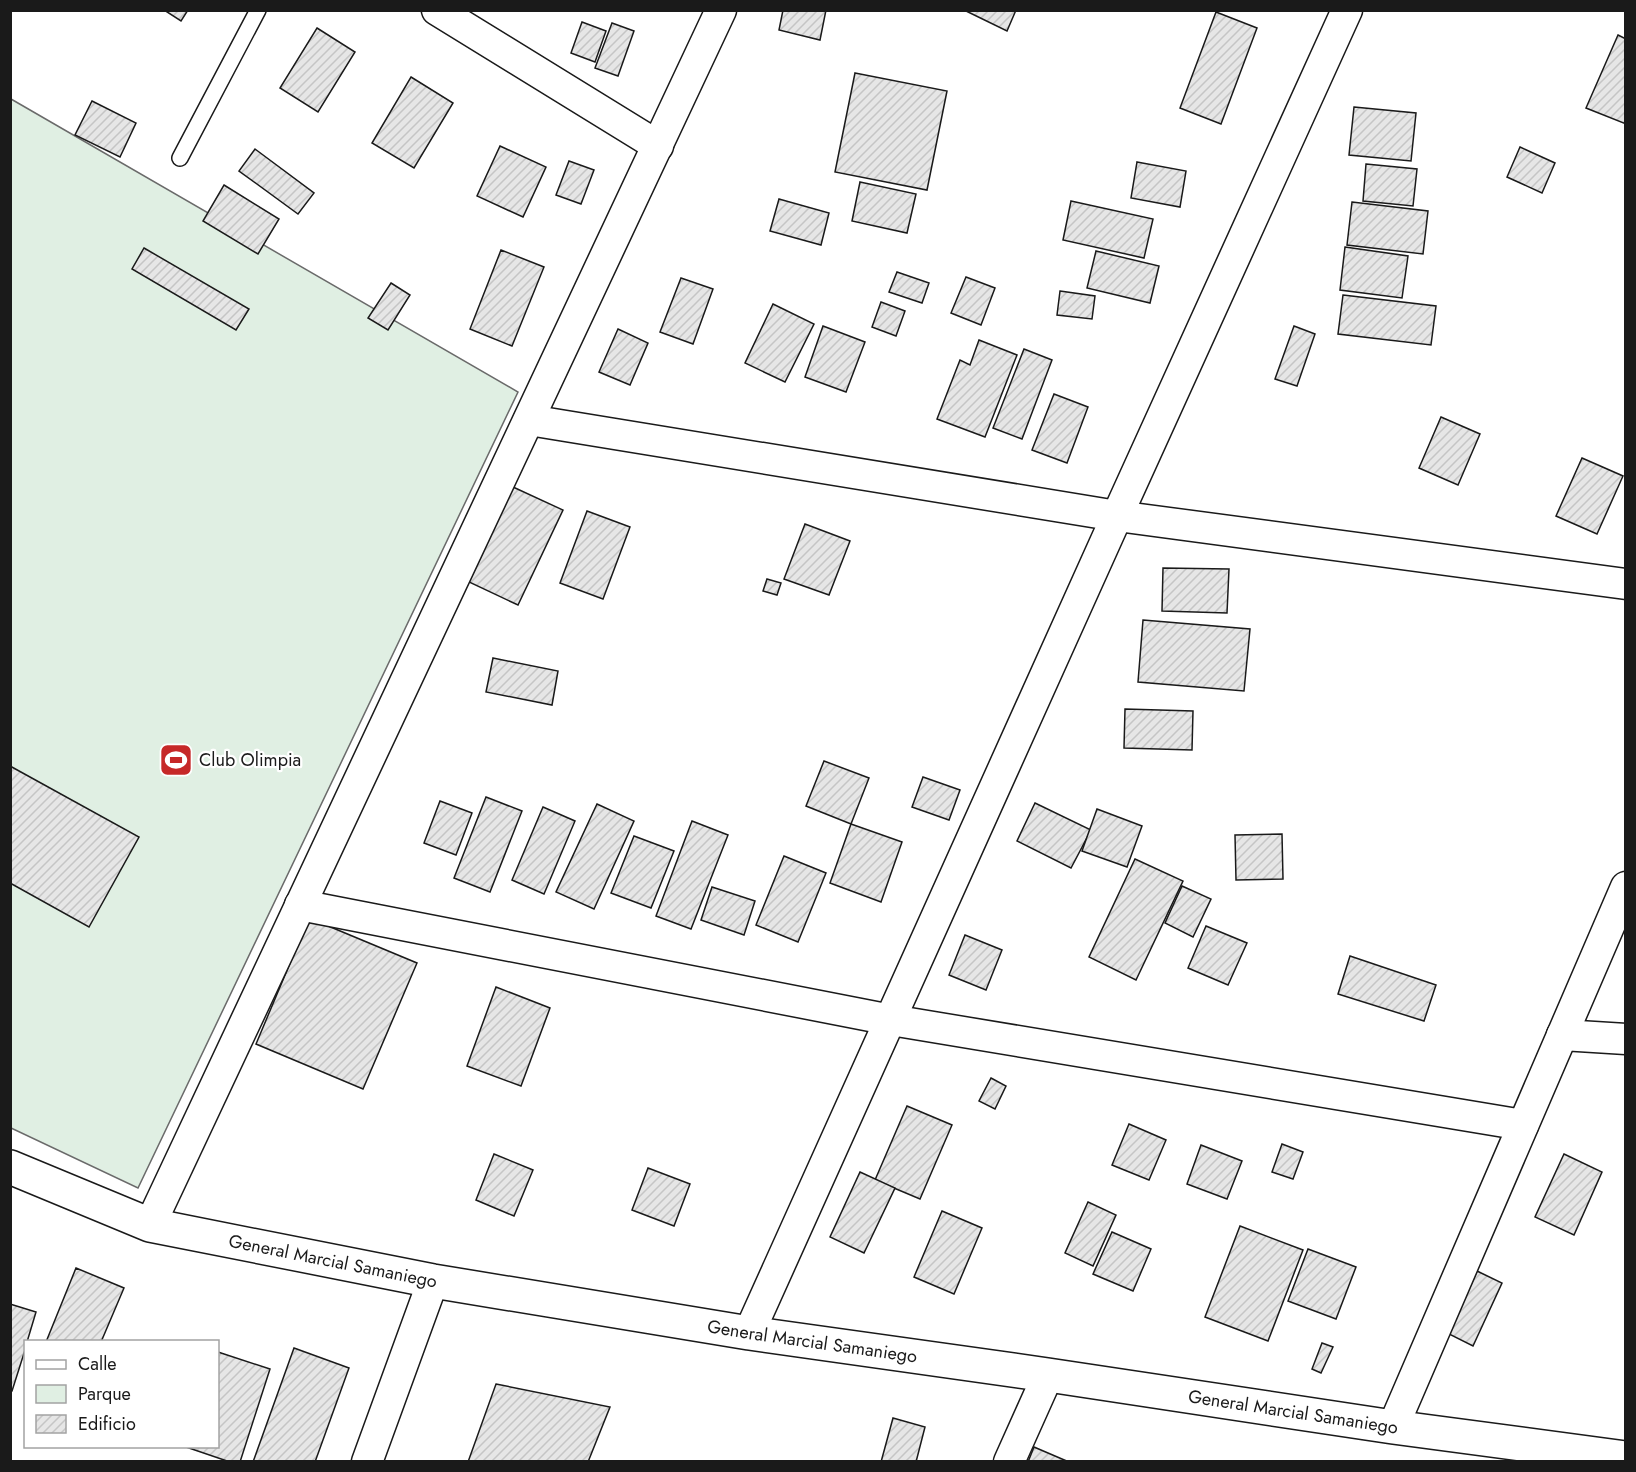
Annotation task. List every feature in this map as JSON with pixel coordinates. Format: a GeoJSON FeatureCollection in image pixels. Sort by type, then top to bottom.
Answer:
{"type":"FeatureCollection","features":[{"type":"Feature","properties":{"kind":"main road","name":"General Marcial Samaniego"},"geometry":{"type":"LineString","coordinates":[[10,1167],[150,1225],[433,1281],[749,1333],[1393,1427],[1626,1458]]}},
{"type":"Feature","properties":{"kind":"street"},"geometry":{"type":"LineString","coordinates":[[437,10],[658,146]]}},
{"type":"Feature","properties":{"kind":"street"},"geometry":{"type":"LineString","coordinates":[[150,1225],[721,10]]}},
{"type":"Feature","properties":{"kind":"street"},"geometry":{"type":"LineString","coordinates":[[749,1333],[1347,10]]}},
{"type":"Feature","properties":{"kind":"street"},"geometry":{"type":"LineString","coordinates":[[529,420],[1117,516],[1626,584]]}},
{"type":"Feature","properties":{"kind":"street"},"geometry":{"type":"LineString","coordinates":[[1393,1427],[1626,887]]}},
{"type":"Feature","properties":{"kind":"street"},"geometry":{"type":"LineString","coordinates":[[300,905],[891,1020],[1523,1125]]}},
{"type":"Feature","properties":{"kind":"street"},"geometry":{"type":"LineString","coordinates":[[1562,1035],[1626,1039]]}},
{"type":"Feature","properties":{"kind":"street"},"geometry":{"type":"LineString","coordinates":[[367,1461],[433,1281]]}},
{"type":"Feature","properties":{"kind":"street"},"geometry":{"type":"LineString","coordinates":[[1009,1461],[1048,1375]]}},
{"type":"Feature","properties":{"kind":"lane"},"geometry":{"type":"LineString","coordinates":[[180,158],[258,10]]}},
{"type":"Feature","properties":{"kind":"green space","name":"Club Olimpia"},"geometry":{"type":"Polygon","coordinates":[[[11,99],[518,392],[138,1188],[11,1128],[11,99]]]}},
{"type":"Feature","properties":{"kind":"building"},"geometry":{"type":"Polygon","coordinates":[[[164,10],[188,10],[181,21],[164,10]]]}},
{"type":"Feature","properties":{"kind":"building"},"geometry":{"type":"Polygon","coordinates":[[[783,10],[826,10],[820,40],[779,30],[783,10]]]}},
{"type":"Feature","properties":{"kind":"building"},"geometry":{"type":"Polygon","coordinates":[[[964,10],[1016,10],[1007,31],[964,10]]]}},
{"type":"Feature","properties":{"kind":"building"},"geometry":{"type":"Polygon","coordinates":[[[1216,12],[1257,28],[1221,124],[1180,108],[1216,12]]]}},
{"type":"Feature","properties":{"kind":"building"},"geometry":{"type":"Polygon","coordinates":[[[582,22],[606,31],[595,62],[571,53],[582,22]]]}},
{"type":"Feature","properties":{"kind":"building"},"geometry":{"type":"Polygon","coordinates":[[[612,23],[634,31],[618,76],[595,68],[612,23]]]}},
{"type":"Feature","properties":{"kind":"building"},"geometry":{"type":"Polygon","coordinates":[[[317,28],[355,52],[318,112],[280,88],[317,28]]]}},
{"type":"Feature","properties":{"kind":"building"},"geometry":{"type":"Polygon","coordinates":[[[1618,35],[1626,39],[1626,124],[1586,108],[1618,35]]]}},
{"type":"Feature","properties":{"kind":"building"},"geometry":{"type":"Polygon","coordinates":[[[855,73],[947,91],[927,190],[835,172],[855,73]]]}},
{"type":"Feature","properties":{"kind":"building"},"geometry":{"type":"Polygon","coordinates":[[[411,77],[453,103],[414,168],[372,143],[411,77]]]}},
{"type":"Feature","properties":{"kind":"building"},"geometry":{"type":"Polygon","coordinates":[[[92,101],[136,123],[120,157],[75,135],[92,101]]]}},
{"type":"Feature","properties":{"kind":"building"},"geometry":{"type":"Polygon","coordinates":[[[1354,107],[1416,113],[1411,161],[1349,155],[1354,107]]]}},
{"type":"Feature","properties":{"kind":"building"},"geometry":{"type":"Polygon","coordinates":[[[500,146],[546,167],[523,217],[477,196],[500,146]]]}},
{"type":"Feature","properties":{"kind":"building"},"geometry":{"type":"Polygon","coordinates":[[[1520,147],[1555,163],[1542,193],[1507,177],[1520,147]]]}},
{"type":"Feature","properties":{"kind":"building"},"geometry":{"type":"Polygon","coordinates":[[[255,149],[314,193],[298,214],[239,171],[255,149]]]}},
{"type":"Feature","properties":{"kind":"building"},"geometry":{"type":"Polygon","coordinates":[[[569,161],[594,170],[581,204],[556,195],[569,161]]]}},
{"type":"Feature","properties":{"kind":"building"},"geometry":{"type":"Polygon","coordinates":[[[1137,162],[1186,171],[1180,207],[1131,198],[1137,162]]]}},
{"type":"Feature","properties":{"kind":"building"},"geometry":{"type":"Polygon","coordinates":[[[1366,164],[1417,169],[1413,206],[1363,201],[1366,164]]]}},
{"type":"Feature","properties":{"kind":"building"},"geometry":{"type":"Polygon","coordinates":[[[860,182],[916,194],[907,233],[852,221],[860,182]]]}},
{"type":"Feature","properties":{"kind":"building"},"geometry":{"type":"Polygon","coordinates":[[[224,185],[279,219],[258,254],[203,221],[224,185]]]}},
{"type":"Feature","properties":{"kind":"building"},"geometry":{"type":"Polygon","coordinates":[[[779,199],[829,213],[821,245],[770,231],[779,199]]]}},
{"type":"Feature","properties":{"kind":"building"},"geometry":{"type":"Polygon","coordinates":[[[1071,201],[1153,219],[1144,258],[1063,240],[1071,201]]]}},
{"type":"Feature","properties":{"kind":"building"},"geometry":{"type":"Polygon","coordinates":[[[1352,202],[1428,211],[1423,254],[1347,245],[1352,202]]]}},
{"type":"Feature","properties":{"kind":"building"},"geometry":{"type":"Polygon","coordinates":[[[1345,247],[1408,256],[1402,298],[1340,290],[1345,247]]]}},
{"type":"Feature","properties":{"kind":"building"},"geometry":{"type":"Polygon","coordinates":[[[144,248],[249,309],[236,330],[132,269],[144,248]]]}},
{"type":"Feature","properties":{"kind":"building"},"geometry":{"type":"Polygon","coordinates":[[[501,250],[544,267],[512,346],[470,329],[501,250]]]}},
{"type":"Feature","properties":{"kind":"building"},"geometry":{"type":"Polygon","coordinates":[[[1096,251],[1159,266],[1150,303],[1087,288],[1096,251]]]}},
{"type":"Feature","properties":{"kind":"building"},"geometry":{"type":"Polygon","coordinates":[[[897,272],[929,283],[922,303],[889,292],[897,272]]]}},
{"type":"Feature","properties":{"kind":"building"},"geometry":{"type":"Polygon","coordinates":[[[966,277],[995,288],[981,325],[951,313],[966,277]]]}},
{"type":"Feature","properties":{"kind":"building"},"geometry":{"type":"Polygon","coordinates":[[[681,278],[713,289],[693,344],[660,332],[681,278]]]}},
{"type":"Feature","properties":{"kind":"building"},"geometry":{"type":"Polygon","coordinates":[[[391,283],[410,295],[388,330],[368,318],[391,283]]]}},
{"type":"Feature","properties":{"kind":"building"},"geometry":{"type":"Polygon","coordinates":[[[1060,291],[1095,296],[1092,319],[1057,315],[1060,291]]]}},
{"type":"Feature","properties":{"kind":"building"},"geometry":{"type":"Polygon","coordinates":[[[1343,295],[1436,306],[1431,345],[1338,334],[1343,295]]]}},
{"type":"Feature","properties":{"kind":"building"},"geometry":{"type":"Polygon","coordinates":[[[881,302],[905,311],[896,336],[872,327],[881,302]]]}},
{"type":"Feature","properties":{"kind":"building"},"geometry":{"type":"Polygon","coordinates":[[[773,304],[814,324],[785,382],[745,363],[773,304]]]}},
{"type":"Feature","properties":{"kind":"building"},"geometry":{"type":"Polygon","coordinates":[[[823,326],[865,342],[846,392],[805,377],[823,326]]]}},
{"type":"Feature","properties":{"kind":"building"},"geometry":{"type":"Polygon","coordinates":[[[1294,326],[1315,334],[1297,386],[1275,379],[1294,326]]]}},
{"type":"Feature","properties":{"kind":"building"},"geometry":{"type":"Polygon","coordinates":[[[618,329],[648,343],[630,385],[599,372],[618,329]]]}},
{"type":"Feature","properties":{"kind":"building"},"geometry":{"type":"Polygon","coordinates":[[[979,340],[1017,355],[985,437],[937,419],[960,360],[970,365],[979,340]]]}},
{"type":"Feature","properties":{"kind":"building"},"geometry":{"type":"Polygon","coordinates":[[[1024,349],[1052,360],[1022,439],[993,428],[1024,349]]]}},
{"type":"Feature","properties":{"kind":"building"},"geometry":{"type":"Polygon","coordinates":[[[1054,394],[1088,407],[1067,463],[1032,450],[1054,394]]]}},
{"type":"Feature","properties":{"kind":"building"},"geometry":{"type":"Polygon","coordinates":[[[1441,417],[1480,434],[1458,485],[1419,468],[1441,417]]]}},
{"type":"Feature","properties":{"kind":"building"},"geometry":{"type":"Polygon","coordinates":[[[1582,458],[1623,476],[1597,534],[1556,516],[1582,458]]]}},
{"type":"Feature","properties":{"kind":"building"},"geometry":{"type":"Polygon","coordinates":[[[513,487],[563,510],[518,605],[469,582],[513,487]]]}},
{"type":"Feature","properties":{"kind":"building"},"geometry":{"type":"Polygon","coordinates":[[[587,511],[630,527],[603,599],[560,583],[587,511]]]}},
{"type":"Feature","properties":{"kind":"building"},"geometry":{"type":"Polygon","coordinates":[[[805,524],[850,541],[829,595],[784,579],[805,524]]]}},
{"type":"Feature","properties":{"kind":"building"},"geometry":{"type":"Polygon","coordinates":[[[1163,568],[1229,569],[1227,613],[1162,611],[1163,568]]]}},
{"type":"Feature","properties":{"kind":"building"},"geometry":{"type":"Polygon","coordinates":[[[767,579],[781,583],[777,595],[763,591],[767,579]]]}},
{"type":"Feature","properties":{"kind":"building"},"geometry":{"type":"Polygon","coordinates":[[[1143,620],[1250,629],[1244,691],[1138,682],[1143,620]]]}},
{"type":"Feature","properties":{"kind":"building"},"geometry":{"type":"Polygon","coordinates":[[[493,658],[558,671],[552,705],[486,692],[493,658]]]}},
{"type":"Feature","properties":{"kind":"building"},"geometry":{"type":"Polygon","coordinates":[[[1125,709],[1193,711],[1192,750],[1124,748],[1125,709]]]}},
{"type":"Feature","properties":{"kind":"building"},"geometry":{"type":"Polygon","coordinates":[[[824,761],[869,778],[851,824],[806,806],[824,761]]]}},
{"type":"Feature","properties":{"kind":"building"},"geometry":{"type":"Polygon","coordinates":[[[10,766],[139,837],[89,927],[10,883],[10,766]]]}},
{"type":"Feature","properties":{"kind":"building"},"geometry":{"type":"Polygon","coordinates":[[[923,777],[960,790],[949,820],[912,807],[923,777]]]}},
{"type":"Feature","properties":{"kind":"building"},"geometry":{"type":"Polygon","coordinates":[[[486,797],[522,811],[490,892],[454,878],[486,797]]]}},
{"type":"Feature","properties":{"kind":"building"},"geometry":{"type":"Polygon","coordinates":[[[440,801],[472,813],[456,855],[424,843],[440,801]]]}},
{"type":"Feature","properties":{"kind":"building"},"geometry":{"type":"Polygon","coordinates":[[[1035,803],[1091,830],[1071,868],[1017,841],[1035,803]]]}},
{"type":"Feature","properties":{"kind":"building"},"geometry":{"type":"Polygon","coordinates":[[[597,804],[634,821],[594,909],[556,892],[597,804]]]}},
{"type":"Feature","properties":{"kind":"building"},"geometry":{"type":"Polygon","coordinates":[[[543,807],[575,821],[544,894],[512,880],[543,807]]]}},
{"type":"Feature","properties":{"kind":"building"},"geometry":{"type":"Polygon","coordinates":[[[1097,809],[1142,826],[1127,867],[1082,851],[1097,809]]]}},
{"type":"Feature","properties":{"kind":"building"},"geometry":{"type":"Polygon","coordinates":[[[692,821],[728,835],[691,929],[656,916],[692,821]]]}},
{"type":"Feature","properties":{"kind":"building"},"geometry":{"type":"Polygon","coordinates":[[[851,824],[902,842],[881,902],[830,883],[851,824]]]}},
{"type":"Feature","properties":{"kind":"building"},"geometry":{"type":"Polygon","coordinates":[[[1282,834],[1283,879],[1236,880],[1235,835],[1282,834]]]}},
{"type":"Feature","properties":{"kind":"building"},"geometry":{"type":"Polygon","coordinates":[[[634,836],[674,851],[651,908],[611,893],[634,836]]]}},
{"type":"Feature","properties":{"kind":"building"},"geometry":{"type":"Polygon","coordinates":[[[784,856],[826,873],[798,942],[756,925],[784,856]]]}},
{"type":"Feature","properties":{"kind":"building"},"geometry":{"type":"Polygon","coordinates":[[[1135,859],[1183,881],[1136,980],[1089,957],[1135,859]]]}},
{"type":"Feature","properties":{"kind":"building"},"geometry":{"type":"Polygon","coordinates":[[[1182,886],[1211,899],[1193,937],[1165,923],[1182,886]]]}},
{"type":"Feature","properties":{"kind":"building"},"geometry":{"type":"Polygon","coordinates":[[[712,887],[755,901],[744,935],[701,920],[712,887]]]}},
{"type":"Feature","properties":{"kind":"building"},"geometry":{"type":"Polygon","coordinates":[[[309,918],[417,963],[363,1089],[256,1044],[309,918]]]}},
{"type":"Feature","properties":{"kind":"building"},"geometry":{"type":"Polygon","coordinates":[[[1206,926],[1247,943],[1228,985],[1188,968],[1206,926]]]}},
{"type":"Feature","properties":{"kind":"building"},"geometry":{"type":"Polygon","coordinates":[[[965,935],[1002,950],[986,990],[949,975],[965,935]]]}},
{"type":"Feature","properties":{"kind":"building"},"geometry":{"type":"Polygon","coordinates":[[[1350,956],[1436,985],[1424,1021],[1338,994],[1350,956]]]}},
{"type":"Feature","properties":{"kind":"building"},"geometry":{"type":"Polygon","coordinates":[[[496,987],[550,1008],[521,1086],[467,1066],[496,987]]]}},
{"type":"Feature","properties":{"kind":"building"},"geometry":{"type":"Polygon","coordinates":[[[991,1078],[1006,1086],[995,1109],[979,1101],[991,1078]]]}},
{"type":"Feature","properties":{"kind":"building"},"geometry":{"type":"Polygon","coordinates":[[[907,1106],[952,1125],[920,1199],[875,1180],[907,1106]]]}},
{"type":"Feature","properties":{"kind":"building"},"geometry":{"type":"Polygon","coordinates":[[[1129,1124],[1166,1140],[1149,1180],[1112,1165],[1129,1124]]]}},
{"type":"Feature","properties":{"kind":"building"},"geometry":{"type":"Polygon","coordinates":[[[1282,1144],[1303,1152],[1293,1179],[1272,1172],[1282,1144]]]}},
{"type":"Feature","properties":{"kind":"building"},"geometry":{"type":"Polygon","coordinates":[[[1201,1145],[1242,1161],[1227,1199],[1187,1184],[1201,1145]]]}},
{"type":"Feature","properties":{"kind":"building"},"geometry":{"type":"Polygon","coordinates":[[[494,1154],[533,1170],[514,1216],[476,1200],[494,1154]]]}},
{"type":"Feature","properties":{"kind":"building"},"geometry":{"type":"Polygon","coordinates":[[[1564,1154],[1602,1172],[1574,1235],[1535,1217],[1564,1154]]]}},
{"type":"Feature","properties":{"kind":"building"},"geometry":{"type":"Polygon","coordinates":[[[648,1168],[690,1184],[674,1226],[632,1210],[648,1168]]]}},
{"type":"Feature","properties":{"kind":"building"},"geometry":{"type":"Polygon","coordinates":[[[860,1172],[895,1188],[864,1253],[830,1237],[860,1172]]]}},
{"type":"Feature","properties":{"kind":"building"},"geometry":{"type":"Polygon","coordinates":[[[1088,1202],[1116,1215],[1093,1266],[1065,1253],[1088,1202]]]}},
{"type":"Feature","properties":{"kind":"building"},"geometry":{"type":"Polygon","coordinates":[[[942,1211],[982,1228],[954,1294],[914,1277],[942,1211]]]}},
{"type":"Feature","properties":{"kind":"building"},"geometry":{"type":"Polygon","coordinates":[[[1240,1226],[1303,1250],[1268,1341],[1205,1317],[1240,1226]]]}},
{"type":"Feature","properties":{"kind":"building"},"geometry":{"type":"Polygon","coordinates":[[[1112,1232],[1151,1249],[1133,1291],[1093,1274],[1112,1232]]]}},
{"type":"Feature","properties":{"kind":"building"},"geometry":{"type":"Polygon","coordinates":[[[1308,1249],[1356,1267],[1336,1319],[1288,1301],[1308,1249]]]}},
{"type":"Feature","properties":{"kind":"building"},"geometry":{"type":"Polygon","coordinates":[[[76,1268],[124,1288],[102,1340],[47,1340],[76,1268]]]}},
{"type":"Feature","properties":{"kind":"building"},"geometry":{"type":"Polygon","coordinates":[[[1477,1271],[1502,1283],[1473,1346],[1449,1334],[1477,1271]]]}},
{"type":"Feature","properties":{"kind":"building"},"geometry":{"type":"Polygon","coordinates":[[[10,1304],[36,1312],[28,1340],[24,1340],[24,1353],[12,1391],[10,1391],[10,1304]]]}},
{"type":"Feature","properties":{"kind":"building"},"geometry":{"type":"Polygon","coordinates":[[[1322,1343],[1333,1347],[1321,1373],[1312,1369],[1322,1343]]]}},
{"type":"Feature","properties":{"kind":"building"},"geometry":{"type":"Polygon","coordinates":[[[294,1348],[349,1368],[315,1462],[253,1462],[294,1348]]]}},
{"type":"Feature","properties":{"kind":"building"},"geometry":{"type":"Polygon","coordinates":[[[219,1352],[270,1369],[240,1462],[230,1462],[189,1448],[219,1448],[219,1352]]]}},
{"type":"Feature","properties":{"kind":"building"},"geometry":{"type":"Polygon","coordinates":[[[496,1384],[610,1407],[588,1462],[468,1462],[496,1384]]]}},
{"type":"Feature","properties":{"kind":"building"},"geometry":{"type":"Polygon","coordinates":[[[893,1418],[925,1427],[916,1462],[881,1462],[893,1418]]]}},
{"type":"Feature","properties":{"kind":"building"},"geometry":{"type":"Polygon","coordinates":[[[1034,1447],[1069,1462],[1028,1462],[1034,1447]]]}},
{"type":"Feature","properties":{"kind":"place","name":"Club Olimpia"},"geometry":{"type":"Point","coordinates":[176,760]}}]}
